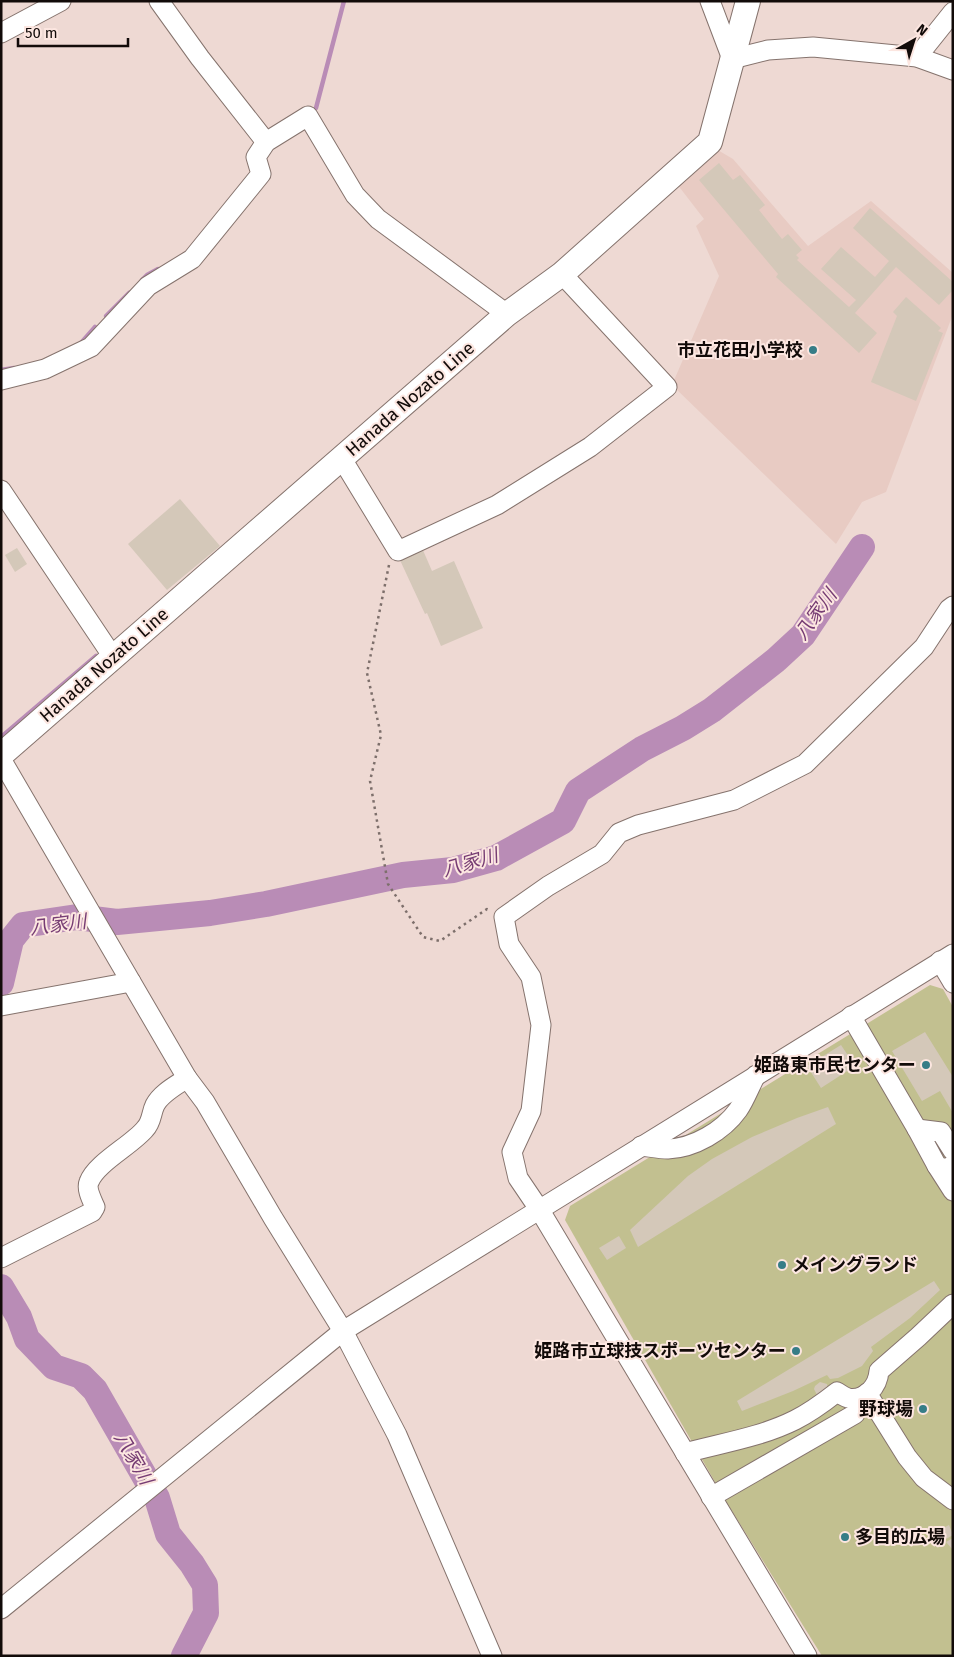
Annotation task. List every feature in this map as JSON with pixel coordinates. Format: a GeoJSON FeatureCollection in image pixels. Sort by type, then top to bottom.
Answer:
{"type":"FeatureCollection","features":[{"type":"Feature","properties":{"kind":"main road","name":"Hanada Nozato Line"},"geometry":{"type":"LineString","coordinates":[[1,755],[507,314],[562,274],[710,142],[748,1]]}},
{"type":"Feature","properties":{"kind":"street"},"geometry":{"type":"LineString","coordinates":[[1,33],[61,1]]}},
{"type":"Feature","properties":{"kind":"street"},"geometry":{"type":"LineString","coordinates":[[159,1],[200,58],[266,142]]}},
{"type":"Feature","properties":{"kind":"street"},"geometry":{"type":"LineString","coordinates":[[710,1],[732,59],[768,50],[813,47],[916,57],[953,70]]}},
{"type":"Feature","properties":{"kind":"street"},"geometry":{"type":"LineString","coordinates":[[916,57],[953,12]]}},
{"type":"Feature","properties":{"kind":"street"},"geometry":{"type":"LineString","coordinates":[[1,380],[46,369],[92,347],[148,286],[192,259],[261,174],[256,157],[266,142],[308,116],[355,196],[378,218],[507,314]]}},
{"type":"Feature","properties":{"kind":"street"},"geometry":{"type":"LineString","coordinates":[[342,459],[398,551],[497,505],[590,446],[667,386],[562,274]]}},
{"type":"Feature","properties":{"kind":"street"},"geometry":{"type":"LineString","coordinates":[[1,490],[113,657]]}},
{"type":"Feature","properties":{"kind":"street"},"geometry":{"type":"LineString","coordinates":[[807,1656],[539,1209],[518,1178],[512,1152],[532,1110],[541,1024],[531,977],[509,944],[504,918],[548,886],[602,854],[619,833],[638,825],[734,800],[805,764],[924,647],[949,609],[953,606]]}},
{"type":"Feature","properties":{"kind":"street"},"geometry":{"type":"LineString","coordinates":[[1,759],[187,1078],[204,1102],[343,1331],[397,1435],[492,1656]]}},
{"type":"Feature","properties":{"kind":"street"},"geometry":{"type":"LineString","coordinates":[[1,1609],[343,1331],[947,957],[953,983]]}},
{"type":"Feature","properties":{"kind":"street"},"geometry":{"type":"LineString","coordinates":[[1,1006],[131,982]]}},
{"type":"Feature","properties":{"kind":"street"},"geometry":{"type":"LineString","coordinates":[[852,1016],[917,1129],[945,1165],[953,1191]]}},
{"type":"Feature","properties":{"kind":"street"},"geometry":{"type":"LineString","coordinates":[[641,1146],[668,1149],[681,1147],[701,1140],[715,1132],[728,1123],[739,1109],[756,1075]]}},
{"type":"Feature","properties":{"kind":"street"},"geometry":{"type":"LineString","coordinates":[[1,1258],[92,1212],[95,1207],[89,1192],[88,1182],[96,1172],[145,1130],[152,1118],[154,1106],[160,1097],[187,1078]]}},
{"type":"Feature","properties":{"kind":"street"},"geometry":{"type":"LineString","coordinates":[[917,1129],[941,1132],[953,1151]]}},
{"type":"Feature","properties":{"kind":"street"},"geometry":{"type":"LineString","coordinates":[[685,1453],[760,1433],[794,1421],[837,1392],[848,1398],[861,1397],[872,1390],[878,1380],[879,1371],[953,1304]]}},
{"type":"Feature","properties":{"kind":"street"},"geometry":{"type":"LineString","coordinates":[[867,1393],[906,1457],[924,1478],[953,1500]]}},
{"type":"Feature","properties":{"kind":"street"},"geometry":{"type":"LineString","coordinates":[[808,1413],[820,1434]]}},
{"type":"Feature","properties":{"kind":"street"},"geometry":{"type":"LineString","coordinates":[[712,1497],[855,1414]]}},
{"type":"Feature","properties":{"kind":"path"},"geometry":{"type":"LineString","coordinates":[[398,551],[388,567],[367,673],[381,735],[370,781],[388,884],[423,937],[440,940],[487,909],[504,918]]}},
{"type":"Feature","properties":{"kind":"shaded area","name":"市立花田小学校"},"geometry":{"type":"Polygon","coordinates":[[[716,149],[733,159],[808,246],[871,201],[953,273],[953,314],[886,492],[862,502],[836,544],[672,385],[719,276],[696,226],[704,219],[677,184],[716,149]]]}},
{"type":"Feature","properties":{"kind":"shaded area","name":"姫路市立球技スポーツセンター"},"geometry":{"type":"Polygon","coordinates":[[[930,985],[943,989],[953,1007],[953,1656],[822,1656],[727,1503],[565,1220],[570,1206],[930,985]]]}},
{"type":"Feature","properties":{"kind":"building"},"geometry":{"type":"Polygon","coordinates":[[[719,163],[733,180],[740,175],[765,205],[759,210],[782,239],[788,234],[802,250],[796,255],[799,258],[797,260],[849,307],[856,300],[821,269],[841,247],[875,277],[889,261],[853,228],[870,208],[953,282],[953,290],[939,305],[896,267],[855,313],[877,333],[859,353],[776,277],[778,274],[699,180],[719,163]]]}},
{"type":"Feature","properties":{"kind":"building"},"geometry":{"type":"Polygon","coordinates":[[[906,297],[941,328],[938,331],[943,333],[916,401],[871,382],[897,316],[893,312],[906,297]]]}},
{"type":"Feature","properties":{"kind":"building"},"geometry":{"type":"Polygon","coordinates":[[[180,499],[220,546],[167,590],[128,544],[180,499]]]}},
{"type":"Feature","properties":{"kind":"building"},"geometry":{"type":"Polygon","coordinates":[[[17,548],[27,564],[15,572],[5,555],[17,548]]]}},
{"type":"Feature","properties":{"kind":"building"},"geometry":{"type":"Polygon","coordinates":[[[422,548],[432,571],[454,561],[483,628],[441,646],[427,613],[425,614],[399,558],[422,548]]]}},
{"type":"Feature","properties":{"kind":"building"},"geometry":{"type":"Polygon","coordinates":[[[925,1032],[953,1077],[953,1113],[940,1091],[922,1101],[892,1051],[925,1032]]]}},
{"type":"Feature","properties":{"kind":"building"},"geometry":{"type":"Polygon","coordinates":[[[841,1045],[855,1066],[821,1088],[807,1066],[841,1045]]]}},
{"type":"Feature","properties":{"kind":"building"},"geometry":{"type":"Polygon","coordinates":[[[828,1107],[836,1124],[638,1247],[630,1230],[688,1176],[712,1159],[752,1137],[828,1107]]]}},
{"type":"Feature","properties":{"kind":"building"},"geometry":{"type":"Polygon","coordinates":[[[619,1236],[626,1248],[607,1260],[599,1248],[619,1236]]]}},
{"type":"Feature","properties":{"kind":"building"},"geometry":{"type":"Polygon","coordinates":[[[934,1281],[940,1290],[910,1318],[871,1347],[873,1351],[862,1366],[838,1378],[830,1379],[827,1375],[742,1411],[737,1401],[934,1281]]]}},
{"type":"Feature","properties":{"kind":"building"},"geometry":{"type":"Polygon","coordinates":[[[820,1382],[827,1384],[828,1390],[817,1395],[814,1389],[820,1382]]]}},
{"type":"Feature","properties":{"kind":"building"},"geometry":{"type":"Polygon","coordinates":[[[949,1525],[953,1535],[946,1539],[941,1529],[949,1525]]]}},
{"type":"Feature","properties":{"kind":"building"},"geometry":{"type":"Polygon","coordinates":[[[953,1538],[953,1550],[946,1542],[953,1538]]]}},
{"type":"Feature","properties":{"kind":"waterway"},"geometry":{"type":"LineString","coordinates":[[316,108],[344,1]]}},
{"type":"Feature","properties":{"kind":"waterway"},"geometry":{"type":"LineString","coordinates":[[142,280],[158,269]]}},
{"type":"Feature","properties":{"kind":"waterway"},"geometry":{"type":"LineString","coordinates":[[106,316],[129,293]]}},
{"type":"Feature","properties":{"kind":"waterway"},"geometry":{"type":"LineString","coordinates":[[81,343],[95,327]]}},
{"type":"Feature","properties":{"kind":"waterway"},"geometry":{"type":"LineString","coordinates":[[1,370],[14,368]]}},
{"type":"Feature","properties":{"kind":"waterway","name":"八家川"},"geometry":{"type":"LineString","coordinates":[[1,983],[11,940],[23,925],[77,917],[117,922],[210,913],[266,904],[403,875],[453,870],[496,858],[563,821],[578,791],[642,749],[683,728],[712,710],[776,660],[803,635],[862,547]]}},
{"type":"Feature","properties":{"kind":"waterway"},"geometry":{"type":"LineString","coordinates":[[1,737],[96,656]]}},
{"type":"Feature","properties":{"kind":"waterway","name":"八家川"},"geometry":{"type":"LineString","coordinates":[[1,1287],[19,1317],[27,1339],[54,1367],[81,1376],[95,1390],[157,1498],[168,1534],[192,1564],[205,1585],[206,1613],[184,1656]]}},
{"type":"Feature","properties":{"kind":"place","name":"市立花田小学校"},"geometry":{"type":"Point","coordinates":[813,350]}},
{"type":"Feature","properties":{"kind":"place","name":"姫路東市民センター"},"geometry":{"type":"Point","coordinates":[926,1065]}},
{"type":"Feature","properties":{"kind":"place","name":"メイングランド"},"geometry":{"type":"Point","coordinates":[782,1265]}},
{"type":"Feature","properties":{"kind":"place","name":"姫路市立球技スポーツセンター"},"geometry":{"type":"Point","coordinates":[796,1351]}},
{"type":"Feature","properties":{"kind":"place","name":"野球場"},"geometry":{"type":"Point","coordinates":[923,1409]}},
{"type":"Feature","properties":{"kind":"place","name":"多目的広場"},"geometry":{"type":"Point","coordinates":[845,1537]}}]}
